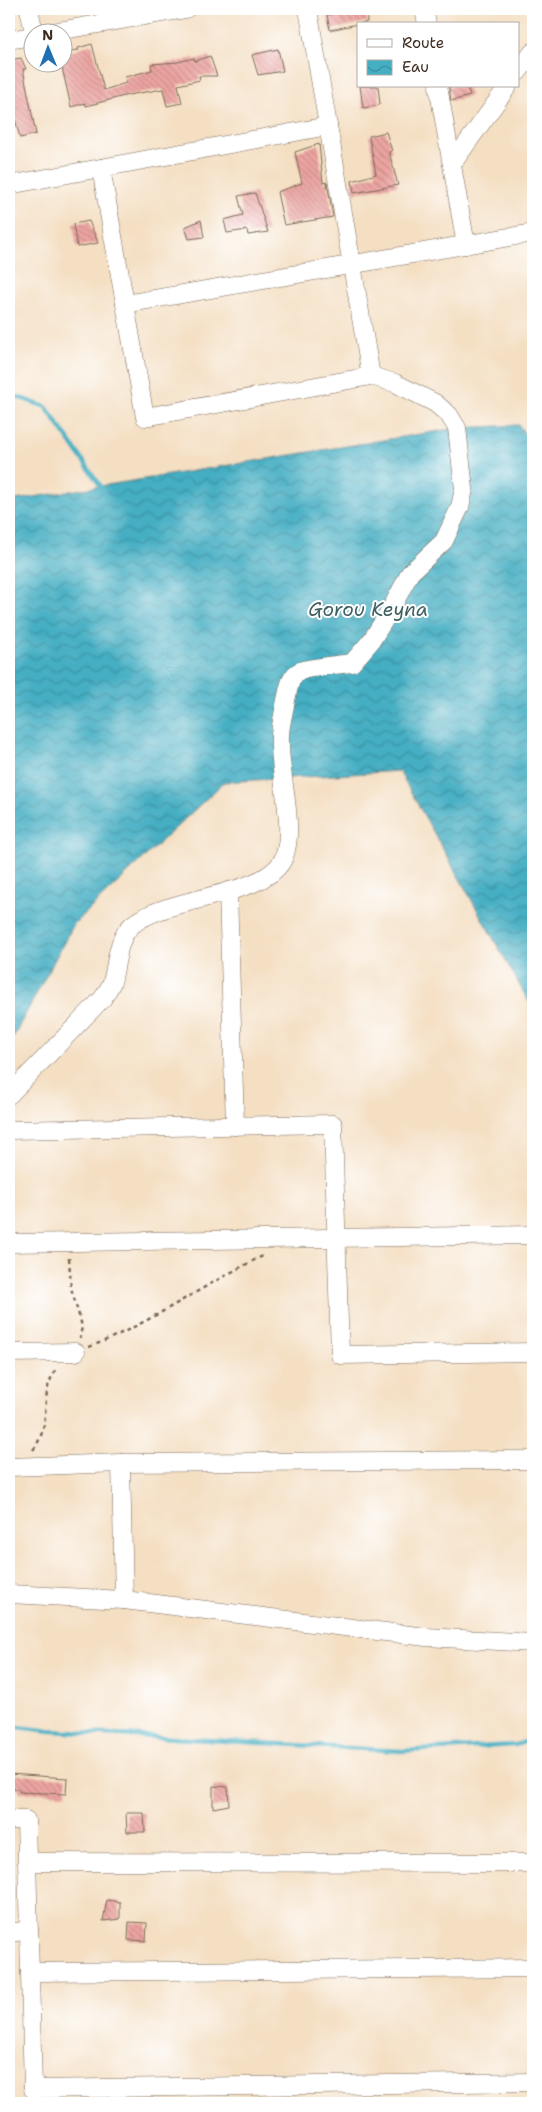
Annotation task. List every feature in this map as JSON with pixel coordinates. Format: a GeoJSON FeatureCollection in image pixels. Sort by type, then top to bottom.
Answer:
{"type":"FeatureCollection","features":[{"type":"Feature","properties":{"kind":"street"},"geometry":{"type":"LineString","coordinates":[[29,9],[31,22]]}},
{"type":"Feature","properties":{"kind":"street"},"geometry":{"type":"LineString","coordinates":[[72,28],[162,11],[186,9]]}},
{"type":"Feature","properties":{"kind":"street"},"geometry":{"type":"LineString","coordinates":[[308,9],[370,376]]}},
{"type":"Feature","properties":{"kind":"street"},"geometry":{"type":"LineString","coordinates":[[424,9],[427,22]]}},
{"type":"Feature","properties":{"kind":"street"},"geometry":{"type":"LineString","coordinates":[[9,40],[22,37]]}},
{"type":"Feature","properties":{"kind":"street"},"geometry":{"type":"LineString","coordinates":[[520,69],[533,52]]}},
{"type":"Feature","properties":{"kind":"street"},"geometry":{"type":"LineString","coordinates":[[438,88],[466,245]]}},
{"type":"Feature","properties":{"kind":"street"},"geometry":{"type":"LineString","coordinates":[[452,164],[507,88]]}},
{"type":"Feature","properties":{"kind":"street"},"geometry":{"type":"LineString","coordinates":[[9,185],[328,126]]}},
{"type":"Feature","properties":{"kind":"street"},"geometry":{"type":"LineString","coordinates":[[9,1095],[103,998],[112,984],[118,955],[127,931],[132,925],[168,906],[245,887],[276,868],[283,859],[288,828],[283,791],[280,737],[290,679],[301,670],[352,662],[371,641],[390,611],[410,573],[444,541],[460,507],[464,490],[457,428],[448,415],[435,403],[396,383],[370,376],[145,417],[101,168]]}},
{"type":"Feature","properties":{"kind":"street"},"geometry":{"type":"LineString","coordinates":[[125,304],[533,233]]}},
{"type":"Feature","properties":{"kind":"street"},"geometry":{"type":"LineString","coordinates":[[228,891],[235,1126]]}},
{"type":"Feature","properties":{"kind":"street"},"geometry":{"type":"LineString","coordinates":[[9,1130],[334,1124],[340,1354],[533,1352]]}},
{"type":"Feature","properties":{"kind":"street"},"geometry":{"type":"LineString","coordinates":[[9,1243],[533,1235]]}},
{"type":"Feature","properties":{"kind":"street"},"geometry":{"type":"LineString","coordinates":[[9,1353],[76,1352]]}},
{"type":"Feature","properties":{"kind":"street"},"geometry":{"type":"LineString","coordinates":[[9,1467],[121,1464],[533,1460]]}},
{"type":"Feature","properties":{"kind":"street"},"geometry":{"type":"LineString","coordinates":[[121,1464],[124,1600]]}},
{"type":"Feature","properties":{"kind":"street"},"geometry":{"type":"LineString","coordinates":[[9,1594],[124,1600],[426,1637],[533,1643]]}},
{"type":"Feature","properties":{"kind":"street"},"geometry":{"type":"LineString","coordinates":[[9,1820],[26,1820],[33,2089],[533,2082]]}},
{"type":"Feature","properties":{"kind":"street"},"geometry":{"type":"LineString","coordinates":[[27,1862],[533,1863]]}},
{"type":"Feature","properties":{"kind":"street"},"geometry":{"type":"LineString","coordinates":[[9,1933],[29,1930]]}},
{"type":"Feature","properties":{"kind":"street"},"geometry":{"type":"LineString","coordinates":[[30,1972],[533,1968]]}},
{"type":"Feature","properties":{"kind":"path"},"geometry":{"type":"LineString","coordinates":[[76,1352],[116,1337],[231,1272],[266,1255]]}},
{"type":"Feature","properties":{"kind":"water","name":"Gorou Keyna"},"geometry":{"type":"Polygon","coordinates":[[[519,425],[533,447],[533,1009],[399,771],[224,782],[74,924],[9,1045],[9,501],[457,428],[519,425]]]}},
{"type":"Feature","properties":{"kind":"building"},"geometry":{"type":"Polygon","coordinates":[[[366,9],[367,22],[357,22],[357,24],[330,30],[327,15],[366,9]]]}},
{"type":"Feature","properties":{"kind":"building"},"geometry":{"type":"Polygon","coordinates":[[[92,44],[104,90],[126,83],[125,77],[152,70],[151,64],[178,62],[194,58],[195,61],[210,56],[217,76],[199,76],[200,80],[178,85],[182,103],[167,106],[163,89],[128,95],[86,106],[85,103],[71,107],[63,72],[72,72],[72,51],[79,50],[78,48],[92,44]]]}},
{"type":"Feature","properties":{"kind":"building"},"geometry":{"type":"Polygon","coordinates":[[[278,49],[283,71],[258,75],[252,55],[278,49]]]}},
{"type":"Feature","properties":{"kind":"building"},"geometry":{"type":"Polygon","coordinates":[[[21,58],[22,60],[22,72],[24,72],[36,134],[20,138],[14,115],[9,116],[9,86],[12,86],[9,60],[21,58]]]}},
{"type":"Feature","properties":{"kind":"building"},"geometry":{"type":"Polygon","coordinates":[[[360,88],[378,88],[380,105],[363,108],[360,88]]]}},
{"type":"Feature","properties":{"kind":"building"},"geometry":{"type":"Polygon","coordinates":[[[449,88],[468,88],[470,96],[451,101],[449,88]]]}},
{"type":"Feature","properties":{"kind":"building"},"geometry":{"type":"Polygon","coordinates":[[[386,132],[392,151],[389,152],[398,185],[354,193],[352,181],[376,174],[369,136],[386,132]]]}},
{"type":"Feature","properties":{"kind":"building"},"geometry":{"type":"Polygon","coordinates":[[[319,144],[323,183],[327,182],[333,217],[284,225],[277,192],[302,183],[295,152],[319,144]]]}},
{"type":"Feature","properties":{"kind":"building"},"geometry":{"type":"Polygon","coordinates":[[[255,193],[268,232],[248,235],[247,230],[227,233],[224,220],[243,215],[238,196],[255,193]]]}},
{"type":"Feature","properties":{"kind":"building"},"geometry":{"type":"Polygon","coordinates":[[[201,220],[204,237],[189,239],[185,227],[201,220]]]}},
{"type":"Feature","properties":{"kind":"building"},"geometry":{"type":"Polygon","coordinates":[[[89,221],[98,243],[77,247],[73,224],[89,221]]]}},
{"type":"Feature","properties":{"kind":"building"},"geometry":{"type":"Polygon","coordinates":[[[9,1774],[67,1778],[66,1794],[19,1792],[19,1789],[9,1789],[9,1774]]]}},
{"type":"Feature","properties":{"kind":"building"},"geometry":{"type":"Polygon","coordinates":[[[213,1786],[228,1787],[229,1805],[213,1808],[213,1786]]]}},
{"type":"Feature","properties":{"kind":"building"},"geometry":{"type":"Polygon","coordinates":[[[126,1813],[144,1813],[145,1832],[127,1832],[126,1813]]]}},
{"type":"Feature","properties":{"kind":"building"},"geometry":{"type":"Polygon","coordinates":[[[107,1900],[120,1902],[120,1919],[103,1921],[107,1900]]]}},
{"type":"Feature","properties":{"kind":"building"},"geometry":{"type":"Polygon","coordinates":[[[129,1922],[147,1923],[146,1941],[128,1940],[129,1922]]]}},
{"type":"Feature","properties":{"kind":"waterway"},"geometry":{"type":"LineString","coordinates":[[9,394],[46,407],[104,491]]}},
{"type":"Feature","properties":{"kind":"waterway"},"geometry":{"type":"LineString","coordinates":[[9,1726],[51,1731],[401,1751],[516,1745],[533,1739]]}}]}
